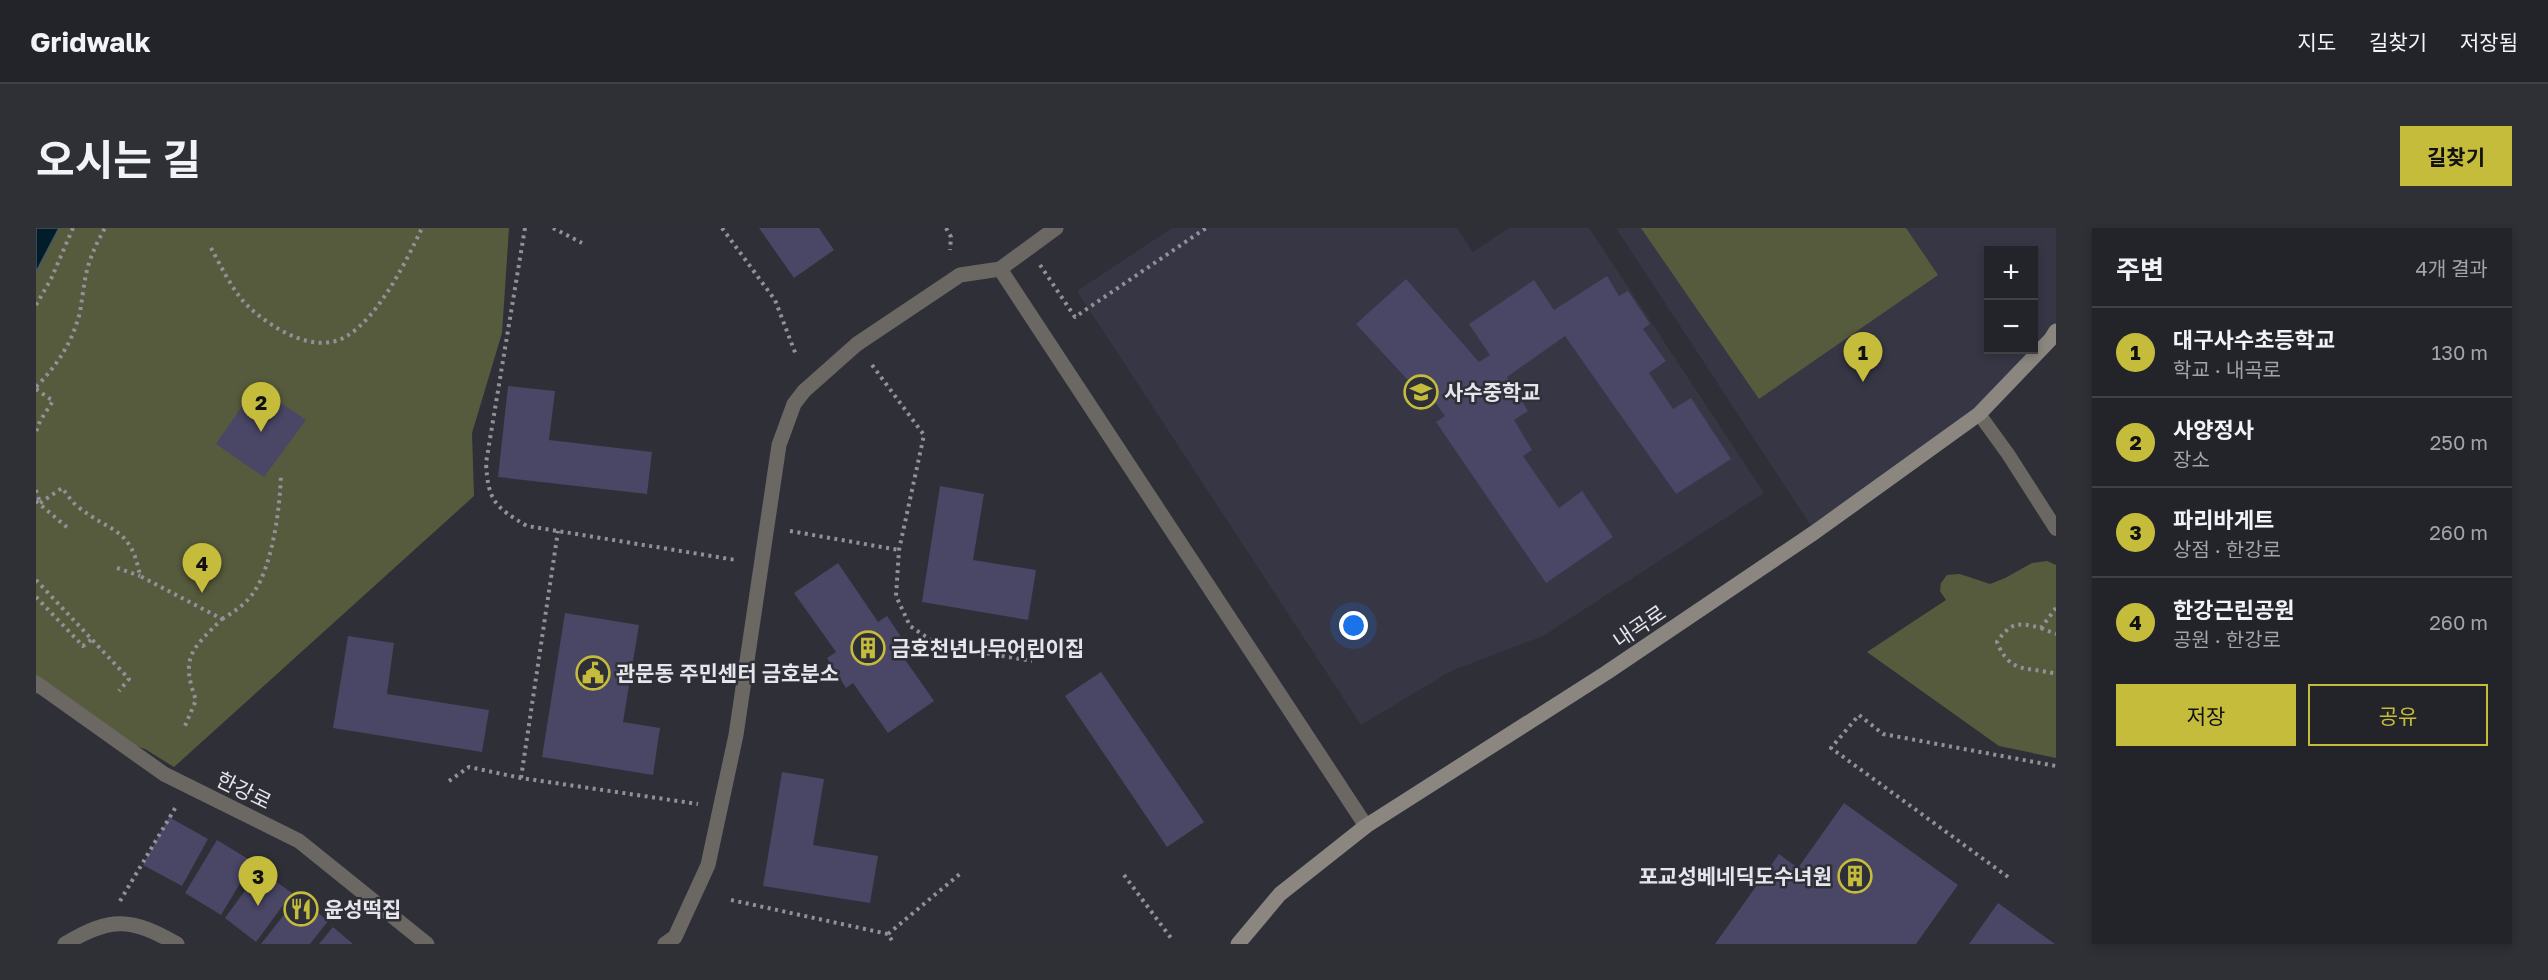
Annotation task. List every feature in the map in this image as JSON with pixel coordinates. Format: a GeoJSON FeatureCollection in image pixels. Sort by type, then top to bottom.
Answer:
{"type":"FeatureCollection","features":[{"type":"Feature","properties":{"kind":"main road","name":"내곡로"},"geometry":{"type":"LineString","coordinates":[[1238,944],[1280,894],[1366,826],[1606,674],[1815,532],[1979,414],[2056,331]]}},
{"type":"Feature","properties":{"kind":"street"},"geometry":{"type":"LineString","coordinates":[[665,944],[675,937],[708,865],[736,735],[779,445],[794,404],[815,379],[857,344],[960,275],[1000,269],[1056,228]]}},
{"type":"Feature","properties":{"kind":"street"},"geometry":{"type":"LineString","coordinates":[[1000,269],[1366,826]]}},
{"type":"Feature","properties":{"kind":"street","name":"한강로"},"geometry":{"type":"LineString","coordinates":[[38,689],[164,774],[299,842],[427,944]]}},
{"type":"Feature","properties":{"kind":"street"},"geometry":{"type":"LineString","coordinates":[[64,944],[106,925],[127,922],[159,933],[177,944]]}},
{"type":"Feature","properties":{"kind":"lane"},"geometry":{"type":"LineString","coordinates":[[1979,414],[2008,454],[2056,529]]}},
{"type":"Feature","properties":{"kind":"path"},"geometry":{"type":"LineString","coordinates":[[36,305],[51,279],[73,228]]}},
{"type":"Feature","properties":{"kind":"path"},"geometry":{"type":"LineString","coordinates":[[36,432],[53,401],[36,388],[58,363],[72,336],[94,248],[105,228]]}},
{"type":"Feature","properties":{"kind":"path"},"geometry":{"type":"LineString","coordinates":[[211,248],[250,309],[305,342],[325,343],[346,336],[370,316],[406,261],[422,228]]}},
{"type":"Feature","properties":{"kind":"path"},"geometry":{"type":"LineString","coordinates":[[525,228],[486,463],[487,486],[501,511],[527,526],[736,560]]}},
{"type":"Feature","properties":{"kind":"path"},"geometry":{"type":"LineString","coordinates":[[553,228],[582,243]]}},
{"type":"Feature","properties":{"kind":"path"},"geometry":{"type":"LineString","coordinates":[[722,228],[775,300],[796,356]]}},
{"type":"Feature","properties":{"kind":"path"},"geometry":{"type":"LineString","coordinates":[[946,228],[951,237],[950,250]]}},
{"type":"Feature","properties":{"kind":"path"},"geometry":{"type":"LineString","coordinates":[[1035,257],[1075,317],[1206,228]]}},
{"type":"Feature","properties":{"kind":"path"},"geometry":{"type":"LineString","coordinates":[[872,366],[924,435],[899,550],[896,596],[910,627],[938,645],[1032,661]]}},
{"type":"Feature","properties":{"kind":"path"},"geometry":{"type":"LineString","coordinates":[[185,726],[196,700],[189,682],[188,662],[198,644],[254,593],[264,574],[280,501],[281,474]]}},
{"type":"Feature","properties":{"kind":"path"},"geometry":{"type":"LineString","coordinates":[[38,502],[62,488],[76,505],[116,528],[125,537],[137,557],[140,576]]}},
{"type":"Feature","properties":{"kind":"path"},"geometry":{"type":"LineString","coordinates":[[36,490],[38,502],[69,529]]}},
{"type":"Feature","properties":{"kind":"path"},"geometry":{"type":"LineString","coordinates":[[521,778],[558,531]]}},
{"type":"Feature","properties":{"kind":"path"},"geometry":{"type":"LineString","coordinates":[[790,531],[899,550]]}},
{"type":"Feature","properties":{"kind":"path"},"geometry":{"type":"LineString","coordinates":[[117,568],[140,576],[222,620]]}},
{"type":"Feature","properties":{"kind":"path"},"geometry":{"type":"LineString","coordinates":[[36,580],[129,678],[119,691]]}},
{"type":"Feature","properties":{"kind":"path"},"geometry":{"type":"LineString","coordinates":[[36,597],[83,646],[92,639]]}},
{"type":"Feature","properties":{"kind":"path"},"geometry":{"type":"LineString","coordinates":[[2041,628],[2056,608]]}},
{"type":"Feature","properties":{"kind":"path"},"geometry":{"type":"LineString","coordinates":[[2056,634],[2020,623],[2006,628],[1997,642],[2002,655],[2019,669],[2038,669],[2056,674]]}},
{"type":"Feature","properties":{"kind":"path"},"geometry":{"type":"LineString","coordinates":[[2008,877],[1831,748],[1859,715],[1883,734],[2056,766]]}},
{"type":"Feature","properties":{"kind":"path"},"geometry":{"type":"LineString","coordinates":[[449,781],[469,767],[521,778],[702,805]]}},
{"type":"Feature","properties":{"kind":"path"},"geometry":{"type":"LineString","coordinates":[[106,925],[178,804]]}},
{"type":"Feature","properties":{"kind":"path"},"geometry":{"type":"LineString","coordinates":[[888,934],[962,873]]}},
{"type":"Feature","properties":{"kind":"path"},"geometry":{"type":"LineString","coordinates":[[1124,875],[1170,938]]}},
{"type":"Feature","properties":{"kind":"path"},"geometry":{"type":"LineString","coordinates":[[731,900],[888,934],[894,944]]}},
{"type":"Feature","properties":{"kind":"shaded area"},"geometry":{"type":"Polygon","coordinates":[[[36,228],[59,228],[36,272],[36,228]]]}},
{"type":"Feature","properties":{"kind":"shaded area","name":"사수중학교"},"geometry":{"type":"Polygon","coordinates":[[[1172,228],[1457,228],[1473,252],[1509,228],[1589,228],[1764,493],[1543,636],[1451,671],[1361,725],[1077,291],[1172,228]]]}},
{"type":"Feature","properties":{"kind":"shaded area"},"geometry":{"type":"Polygon","coordinates":[[[1616,228],[2056,228],[2056,331],[2038,350],[2038,246],[1984,246],[1984,354],[2035,354],[1979,414],[1815,532],[1616,228]]]}},
{"type":"Feature","properties":{"kind":"green space"},"geometry":{"type":"Polygon","coordinates":[[[36,228],[509,228],[502,333],[472,433],[474,496],[174,767],[145,749],[115,739],[43,690],[36,694],[36,228]]]}},
{"type":"Feature","properties":{"kind":"green space"},"geometry":{"type":"Polygon","coordinates":[[[1641,228],[1906,228],[1938,275],[1759,399],[1641,228]]]}},
{"type":"Feature","properties":{"kind":"green space"},"geometry":{"type":"Polygon","coordinates":[[[2047,561],[2056,565],[2056,758],[1999,746],[1867,652],[1946,600],[1940,591],[1941,583],[1947,575],[1960,574],[1990,584],[2032,563],[2047,561]]]}},
{"type":"Feature","properties":{"kind":"building"},"geometry":{"type":"Polygon","coordinates":[[[759,228],[819,228],[834,250],[794,278],[759,228]]]}},
{"type":"Feature","properties":{"kind":"building","name":"사수중학교"},"geometry":{"type":"Polygon","coordinates":[[[1607,276],[1619,296],[1628,291],[1650,324],[1643,329],[1666,361],[1649,373],[1673,409],[1691,398],[1731,459],[1676,494],[1565,336],[1507,377],[1528,411],[1514,420],[1532,450],[1523,456],[1559,508],[1582,491],[1613,537],[1546,583],[1436,422],[1445,416],[1432,398],[1428,402],[1356,324],[1406,279],[1479,362],[1490,355],[1469,324],[1534,280],[1554,310],[1607,276]]]}},
{"type":"Feature","properties":{"kind":"building"},"geometry":{"type":"Polygon","coordinates":[[[256,386],[306,420],[264,477],[216,444],[256,386]]]}},
{"type":"Feature","properties":{"kind":"building"},"geometry":{"type":"Polygon","coordinates":[[[508,386],[555,391],[549,440],[652,452],[647,494],[498,477],[508,386]]]}},
{"type":"Feature","properties":{"kind":"building"},"geometry":{"type":"Polygon","coordinates":[[[940,486],[984,494],[973,560],[1036,570],[1028,620],[922,602],[940,486]]]}},
{"type":"Feature","properties":{"kind":"building","name":"금호천년나무어린이집"},"geometry":{"type":"Polygon","coordinates":[[[838,563],[878,622],[887,616],[907,646],[899,651],[934,701],[888,733],[853,683],[846,688],[827,658],[836,652],[794,593],[838,563]]]}},
{"type":"Feature","properties":{"kind":"building","name":"관문동 주민센터 금호분소"},"geometry":{"type":"Polygon","coordinates":[[[565,613],[639,625],[623,722],[660,728],[653,775],[542,757],[565,613]]]}},
{"type":"Feature","properties":{"kind":"building"},"geometry":{"type":"Polygon","coordinates":[[[348,636],[394,643],[387,694],[489,710],[482,752],[333,728],[348,636]]]}},
{"type":"Feature","properties":{"kind":"building"},"geometry":{"type":"Polygon","coordinates":[[[1101,672],[1204,822],[1167,847],[1065,696],[1101,672]]]}},
{"type":"Feature","properties":{"kind":"building"},"geometry":{"type":"Polygon","coordinates":[[[782,772],[824,779],[813,845],[878,856],[870,903],[763,886],[782,772]]]}},
{"type":"Feature","properties":{"kind":"building","name":"포교성베네딕도수녀원"},"geometry":{"type":"Polygon","coordinates":[[[1844,803],[1958,885],[1916,944],[1715,944],[1779,854],[1798,868],[1844,803]]]}},
{"type":"Feature","properties":{"kind":"building"},"geometry":{"type":"Polygon","coordinates":[[[169,817],[208,839],[182,886],[143,865],[169,817]]]}},
{"type":"Feature","properties":{"kind":"building"},"geometry":{"type":"Polygon","coordinates":[[[217,840],[253,862],[221,915],[185,893],[217,840]]]}},
{"type":"Feature","properties":{"kind":"building"},"geometry":{"type":"Polygon","coordinates":[[[260,870],[292,893],[256,942],[225,918],[260,870]]]}},
{"type":"Feature","properties":{"kind":"building","name":"윤성떡집"},"geometry":{"type":"Polygon","coordinates":[[[298,897],[328,921],[310,944],[261,944],[298,897]]]}},
{"type":"Feature","properties":{"kind":"building"},"geometry":{"type":"Polygon","coordinates":[[[1998,903],[2055,944],[1969,944],[1998,903]]]}},
{"type":"Feature","properties":{"kind":"building"},"geometry":{"type":"Polygon","coordinates":[[[333,927],[353,944],[319,944],[333,927]]]}},
{"type":"Feature","properties":{"kind":"place","name":"대구사수초등학교"},"geometry":{"type":"Point","coordinates":[1863,382]}},
{"type":"Feature","properties":{"kind":"place","name":"사수중학교"},"geometry":{"type":"Point","coordinates":[1421,392]}},
{"type":"Feature","properties":{"kind":"place","name":"사양정사"},"geometry":{"type":"Point","coordinates":[261,432]}},
{"type":"Feature","properties":{"kind":"place","name":"한강근린공원"},"geometry":{"type":"Point","coordinates":[202,593]}},
{"type":"Feature","properties":{"kind":"place","name":"금호천년나무어린이집"},"geometry":{"type":"Point","coordinates":[868,648]}},
{"type":"Feature","properties":{"kind":"place","name":"관문동 주민센터 금호분소"},"geometry":{"type":"Point","coordinates":[593,673]}},
{"type":"Feature","properties":{"kind":"place","name":"포교성베네딕도수녀원"},"geometry":{"type":"Point","coordinates":[1855,876]}},
{"type":"Feature","properties":{"kind":"place","name":"파리바게트"},"geometry":{"type":"Point","coordinates":[258,906]}},
{"type":"Feature","properties":{"kind":"place","name":"윤성떡집"},"geometry":{"type":"Point","coordinates":[301,909]}}]}
